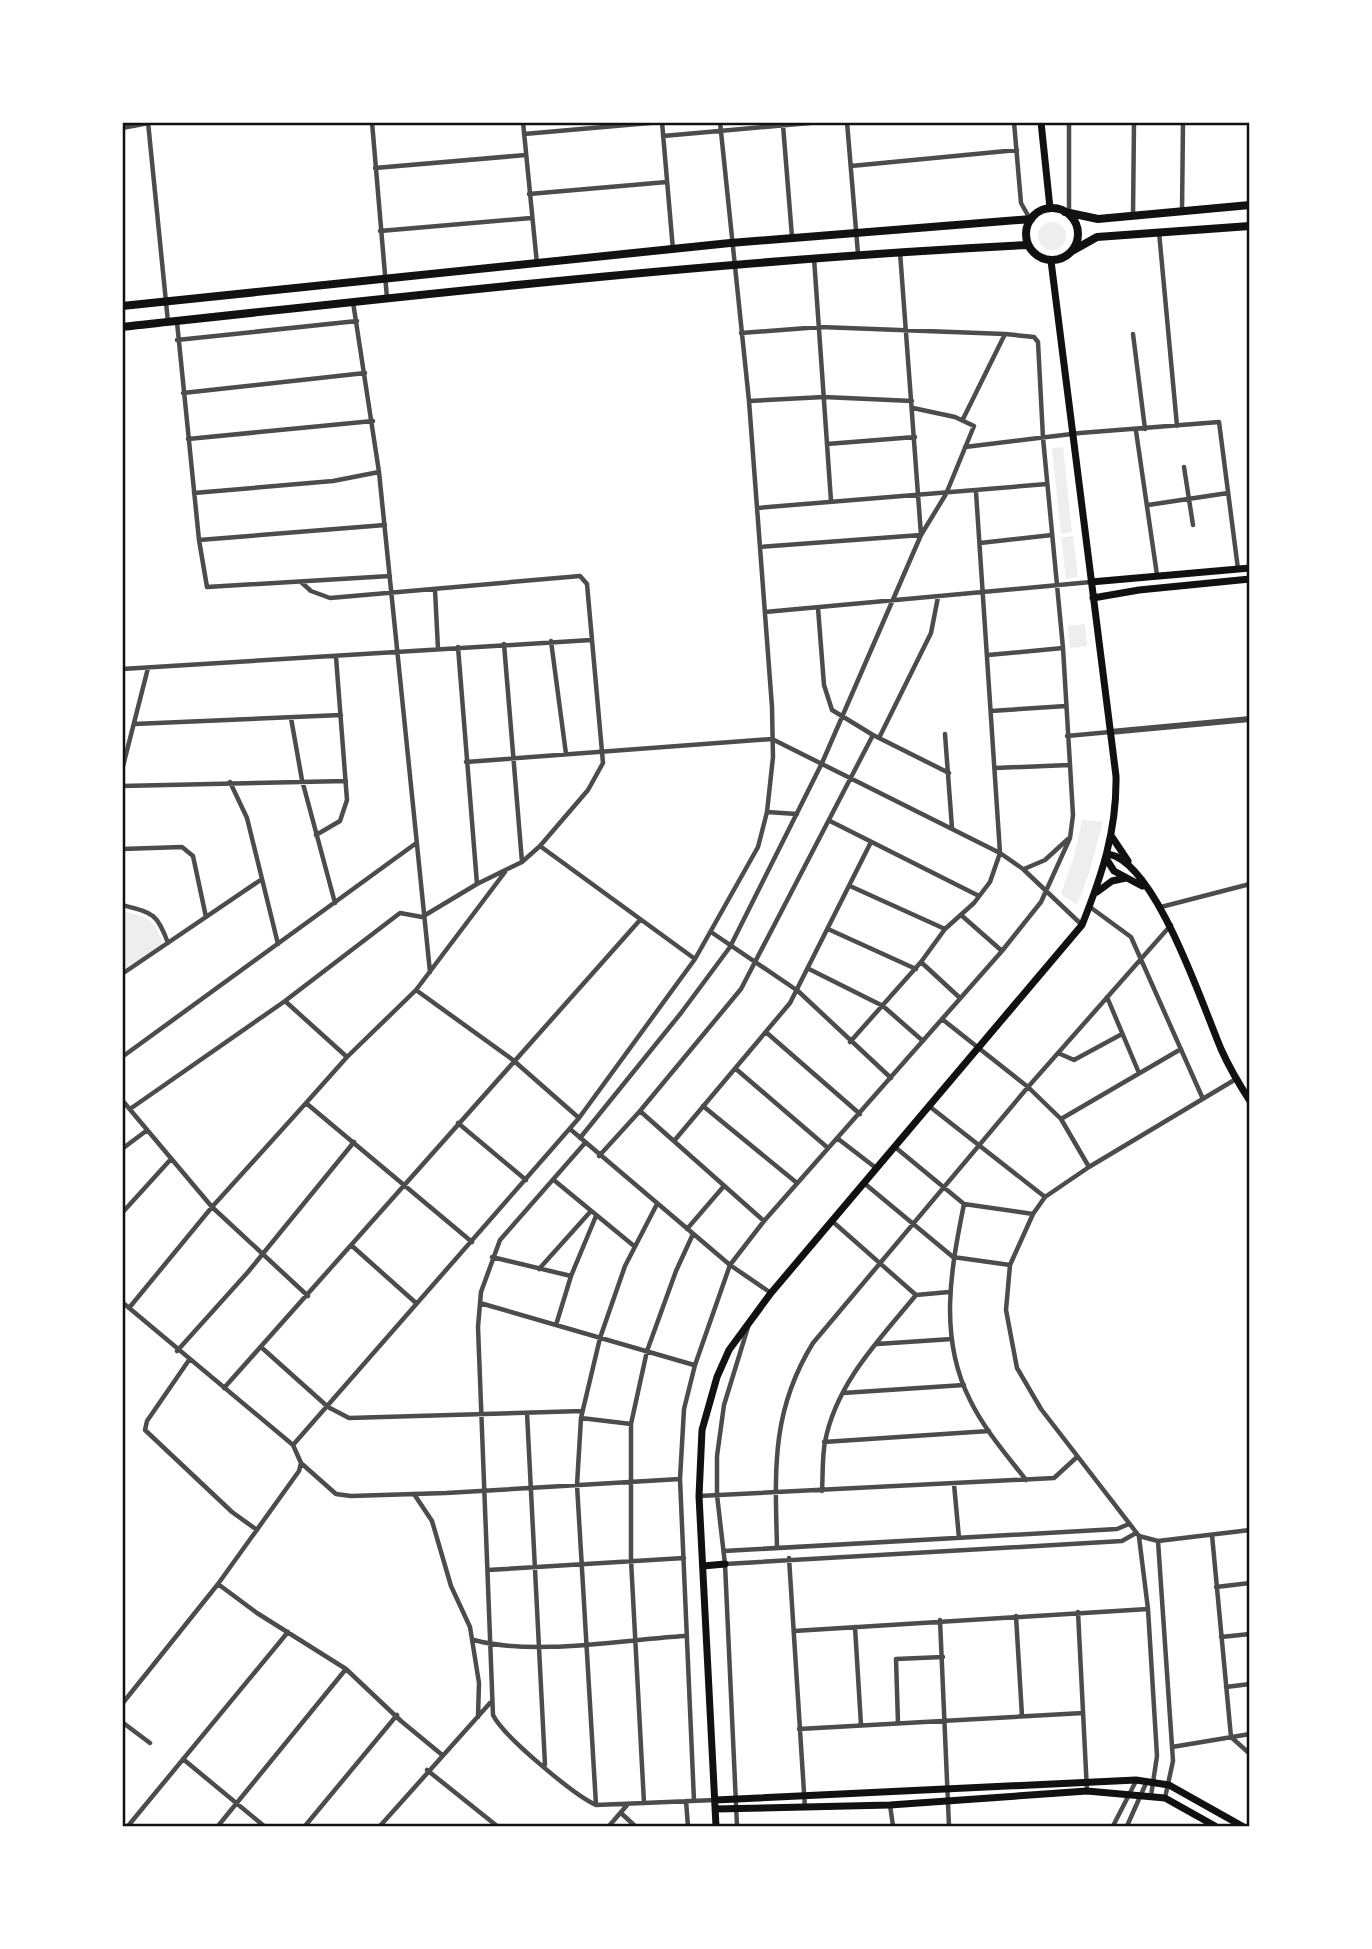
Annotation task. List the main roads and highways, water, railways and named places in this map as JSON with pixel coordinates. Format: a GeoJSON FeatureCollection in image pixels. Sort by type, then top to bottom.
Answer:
{"type":"FeatureCollection","features":[{"type":"Feature","properties":{"kind":"main road"},"geometry":{"type":"LineString","coordinates":[[1041,122],[1050,208]]}},
{"type":"Feature","properties":{"kind":"main road"},"geometry":{"type":"LineString","coordinates":[[122,306],[730,243],[1031,219],[1050,208],[1098,219],[1250,205]]}},
{"type":"Feature","properties":{"kind":"main road"},"geometry":{"type":"LineString","coordinates":[[1067,213],[1078,230],[1072,251]]}},
{"type":"Feature","properties":{"kind":"main road"},"geometry":{"type":"LineString","coordinates":[[1031,219],[1026,237],[1028,245],[1037,256],[1051,261],[1097,237],[1250,226]]}},
{"type":"Feature","properties":{"kind":"main road"},"geometry":{"type":"LineString","coordinates":[[122,327],[353,301],[814,257],[1028,245]]}},
{"type":"Feature","properties":{"kind":"main road"},"geometry":{"type":"LineString","coordinates":[[716,1826],[699,1496],[702,1430],[708,1403],[729,1350],[771,1293],[1082,925],[1112,837],[1116,776],[1051,261]]}},
{"type":"Feature","properties":{"kind":"main road"},"geometry":{"type":"LineString","coordinates":[[1091,582],[1250,568]]}},
{"type":"Feature","properties":{"kind":"main road"},"geometry":{"type":"LineString","coordinates":[[1093,598],[1139,590],[1250,579]]}},
{"type":"Feature","properties":{"kind":"main road"},"geometry":{"type":"LineString","coordinates":[[1112,837],[1130,875]]}},
{"type":"Feature","properties":{"kind":"main road"},"geometry":{"type":"LineString","coordinates":[[1107,857],[1120,858],[1130,875],[1161,907],[1236,1079],[1250,1101]]}},
{"type":"Feature","properties":{"kind":"main road"},"geometry":{"type":"LineString","coordinates":[[1107,857],[1114,871],[1130,875]]}},
{"type":"Feature","properties":{"kind":"main road"},"geometry":{"type":"LineString","coordinates":[[1094,895],[1112,881],[1130,875]]}},
{"type":"Feature","properties":{"kind":"main road"},"geometry":{"type":"LineString","coordinates":[[703,1566],[725,1564]]}},
{"type":"Feature","properties":{"kind":"main road"},"geometry":{"type":"LineString","coordinates":[[715,1800],[1136,1780],[1169,1785],[1242,1826]]}},
{"type":"Feature","properties":{"kind":"main road"},"geometry":{"type":"LineString","coordinates":[[715,1809],[735,1811],[890,1805],[1087,1791],[1165,1798],[1215,1826]]}}]}
